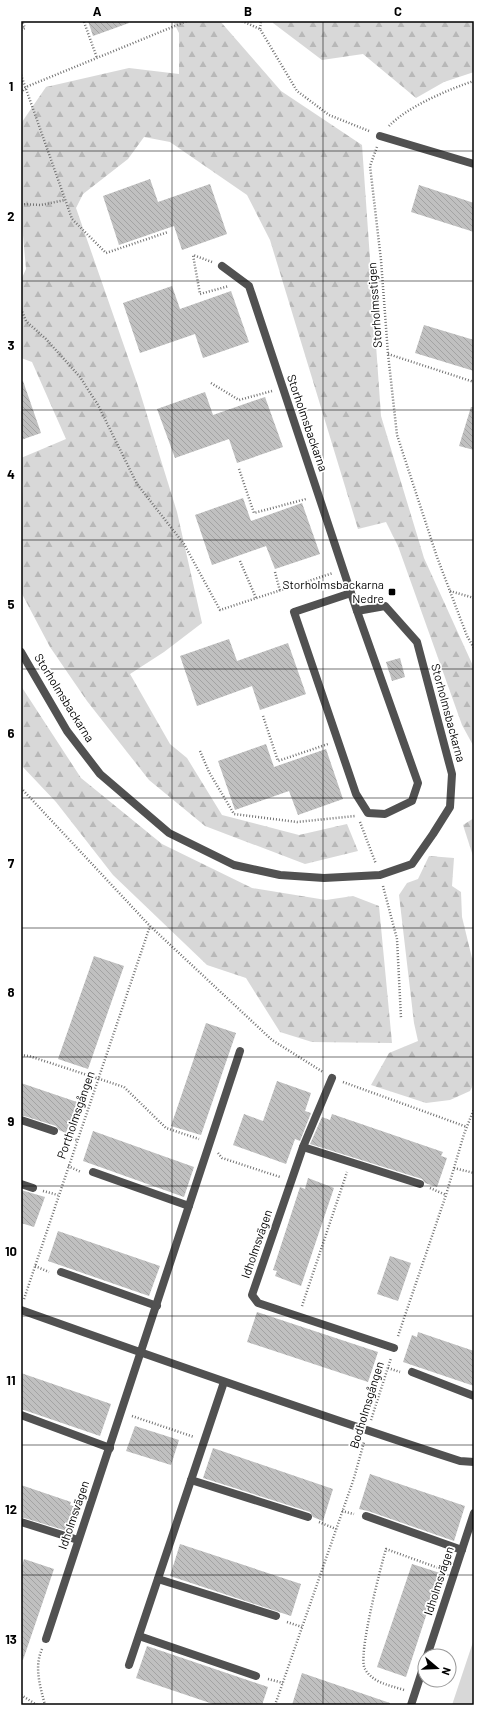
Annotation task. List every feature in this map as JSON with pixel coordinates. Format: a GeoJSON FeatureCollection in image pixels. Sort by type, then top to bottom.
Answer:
{"type":"FeatureCollection","features":[{"type":"Feature","properties":{"kind":"street"},"geometry":{"type":"LineString","coordinates":[[380,136],[474,164]]}},
{"type":"Feature","properties":{"kind":"street","name":"Storholmsbackarna"},"geometry":{"type":"LineString","coordinates":[[21,652],[67,731],[100,774],[170,833],[234,865],[280,875],[324,878],[380,875],[412,864],[450,806],[452,774],[417,642],[385,606],[357,611],[249,286],[222,266]]}},
{"type":"Feature","properties":{"kind":"street"},"geometry":{"type":"LineString","coordinates":[[351,593],[294,612],[356,794],[368,813],[385,814],[412,801],[418,783],[357,611]]}},
{"type":"Feature","properties":{"kind":"street","name":"Idholmsvägen"},"geometry":{"type":"LineString","coordinates":[[46,1639],[78,1540],[122,1413],[240,1051]]}},
{"type":"Feature","properties":{"kind":"street","name":"Idholmsvägen"},"geometry":{"type":"LineString","coordinates":[[332,1078],[303,1146],[252,1295],[258,1303],[299,1315],[394,1348]]}},
{"type":"Feature","properties":{"kind":"street"},"geometry":{"type":"LineString","coordinates":[[21,1120],[54,1131]]}},
{"type":"Feature","properties":{"kind":"street"},"geometry":{"type":"LineString","coordinates":[[303,1146],[420,1184]]}},
{"type":"Feature","properties":{"kind":"street"},"geometry":{"type":"LineString","coordinates":[[94,1172],[189,1206]]}},
{"type":"Feature","properties":{"kind":"street"},"geometry":{"type":"LineString","coordinates":[[21,1184],[33,1188]]}},
{"type":"Feature","properties":{"kind":"street"},"geometry":{"type":"LineString","coordinates":[[61,1272],[156,1306]]}},
{"type":"Feature","properties":{"kind":"street"},"geometry":{"type":"LineString","coordinates":[[22,1306],[141,1353],[224,1382],[460,1461],[474,1462]]}},
{"type":"Feature","properties":{"kind":"street"},"geometry":{"type":"LineString","coordinates":[[412,1372],[474,1396]]}},
{"type":"Feature","properties":{"kind":"street"},"geometry":{"type":"LineString","coordinates":[[129,1665],[224,1382]]}},
{"type":"Feature","properties":{"kind":"street"},"geometry":{"type":"LineString","coordinates":[[21,1415],[110,1448]]}},
{"type":"Feature","properties":{"kind":"street"},"geometry":{"type":"LineString","coordinates":[[191,1480],[308,1517]]}},
{"type":"Feature","properties":{"kind":"street","name":"Idholmsvägen"},"geometry":{"type":"LineString","coordinates":[[430,1648],[474,1513]]}},
{"type":"Feature","properties":{"kind":"street"},"geometry":{"type":"LineString","coordinates":[[366,1516],[462,1550]]}},
{"type":"Feature","properties":{"kind":"street"},"geometry":{"type":"LineString","coordinates":[[21,1522],[78,1540]]}},
{"type":"Feature","properties":{"kind":"street"},"geometry":{"type":"LineString","coordinates":[[158,1579],[276,1616]]}},
{"type":"Feature","properties":{"kind":"street"},"geometry":{"type":"LineString","coordinates":[[139,1636],[256,1676]]}},
{"type":"Feature","properties":{"kind":"street"},"geometry":{"type":"LineString","coordinates":[[411,1705],[417,1687]]}},
{"type":"Feature","properties":{"kind":"path"},"geometry":{"type":"LineString","coordinates":[[21,30],[25,28],[22,21]]}},
{"type":"Feature","properties":{"kind":"path"},"geometry":{"type":"LineString","coordinates":[[21,93],[26,87],[187,21]]}},
{"type":"Feature","properties":{"kind":"path"},"geometry":{"type":"LineString","coordinates":[[242,21],[260,29],[297,91],[329,115],[380,136],[398,118],[451,88],[474,81]]}},
{"type":"Feature","properties":{"kind":"path"},"geometry":{"type":"LineString","coordinates":[[260,29],[261,21]]}},
{"type":"Feature","properties":{"kind":"path"},"geometry":{"type":"LineString","coordinates":[[84,22],[97,58]]}},
{"type":"Feature","properties":{"kind":"path"},"geometry":{"type":"LineString","coordinates":[[21,75],[72,219],[106,253],[168,232]]}},
{"type":"Feature","properties":{"kind":"path","name":"Storholmsstigen"},"geometry":{"type":"LineString","coordinates":[[380,136],[370,166],[381,260],[388,354],[397,436],[437,557],[467,636],[474,648]]}},
{"type":"Feature","properties":{"kind":"path"},"geometry":{"type":"LineString","coordinates":[[21,204],[41,205],[65,200]]}},
{"type":"Feature","properties":{"kind":"path"},"geometry":{"type":"LineString","coordinates":[[222,266],[194,255],[200,294],[243,282]]}},
{"type":"Feature","properties":{"kind":"path"},"geometry":{"type":"LineString","coordinates":[[21,309],[26,321],[46,339],[84,382],[98,405],[137,484],[184,544],[220,610],[343,569]]}},
{"type":"Feature","properties":{"kind":"path"},"geometry":{"type":"LineString","coordinates":[[388,354],[474,382]]}},
{"type":"Feature","properties":{"kind":"path"},"geometry":{"type":"LineString","coordinates":[[211,383],[239,400],[282,388]]}},
{"type":"Feature","properties":{"kind":"path"},"geometry":{"type":"LineString","coordinates":[[239,469],[254,513],[318,495]]}},
{"type":"Feature","properties":{"kind":"path"},"geometry":{"type":"LineString","coordinates":[[240,561],[256,598]]}},
{"type":"Feature","properties":{"kind":"path"},"geometry":{"type":"LineString","coordinates":[[275,572],[280,591]]}},
{"type":"Feature","properties":{"kind":"path"},"geometry":{"type":"LineString","coordinates":[[450,591],[474,598]]}},
{"type":"Feature","properties":{"kind":"path"},"geometry":{"type":"LineString","coordinates":[[263,716],[278,761],[338,741]]}},
{"type":"Feature","properties":{"kind":"path"},"geometry":{"type":"LineString","coordinates":[[200,752],[234,814],[297,822],[358,816],[380,875],[397,939],[401,1018]]}},
{"type":"Feature","properties":{"kind":"path"},"geometry":{"type":"LineString","coordinates":[[21,788],[150,926],[272,1040],[332,1078],[467,1128]]}},
{"type":"Feature","properties":{"kind":"path","name":"Portholmsgången"},"geometry":{"type":"LineString","coordinates":[[22,1306],[150,926]]}},
{"type":"Feature","properties":{"kind":"path"},"geometry":{"type":"LineString","coordinates":[[21,1055],[29,1056],[124,1087],[166,1128],[210,1143],[222,1158],[291,1181]]}},
{"type":"Feature","properties":{"kind":"path","name":"Bodholmsgången"},"geometry":{"type":"LineString","coordinates":[[275,1705],[336,1529],[394,1348],[474,1109]]}},
{"type":"Feature","properties":{"kind":"path"},"geometry":{"type":"LineString","coordinates":[[454,1168],[474,1173]]}},
{"type":"Feature","properties":{"kind":"path"},"geometry":{"type":"LineString","coordinates":[[299,1315],[348,1170]]}},
{"type":"Feature","properties":{"kind":"path"},"geometry":{"type":"LineString","coordinates":[[420,1184],[446,1195]]}},
{"type":"Feature","properties":{"kind":"path"},"geometry":{"type":"LineString","coordinates":[[122,1413],[204,1440]]}},
{"type":"Feature","properties":{"kind":"path"},"geometry":{"type":"LineString","coordinates":[[308,1517],[336,1529]]}},
{"type":"Feature","properties":{"kind":"path"},"geometry":{"type":"LineString","coordinates":[[408,1686],[407,1690],[371,1678],[363,1667],[364,1649],[376,1584],[386,1549],[447,1571]]}},
{"type":"Feature","properties":{"kind":"path"},"geometry":{"type":"LineString","coordinates":[[276,1616],[287,1622],[302,1627]]}},
{"type":"Feature","properties":{"kind":"path"},"geometry":{"type":"LineString","coordinates":[[45,1705],[38,1675],[38,1659],[46,1639]]}},
{"type":"Feature","properties":{"kind":"path"},"geometry":{"type":"LineString","coordinates":[[21,1695],[37,1705]]}},
{"type":"Feature","properties":{"kind":"green space"},"geometry":{"type":"Polygon","coordinates":[[[173,21],[220,21],[281,91],[362,145],[381,416],[424,558],[474,668],[474,747],[462,725],[398,546],[386,522],[358,529],[270,240],[247,195],[170,142],[144,137],[128,159],[83,194],[76,208],[138,386],[177,512],[202,623],[164,652],[130,674],[170,744],[187,758],[222,815],[299,835],[347,824],[358,851],[305,864],[205,826],[149,780],[87,701],[50,647],[21,592],[21,512],[23,485],[21,475],[21,458],[66,439],[32,362],[21,358],[21,280],[26,269],[21,213],[22,122],[46,87],[129,68],[179,74],[179,33],[173,21]]]}},
{"type":"Feature","properties":{"kind":"green space"},"geometry":{"type":"Polygon","coordinates":[[[273,21],[474,21],[474,72],[444,82],[416,98],[363,54],[322,60],[273,23],[273,21]]]}},
{"type":"Feature","properties":{"kind":"green space"},"geometry":{"type":"Polygon","coordinates":[[[21,686],[81,778],[162,844],[252,888],[326,900],[353,896],[379,906],[392,1043],[312,1042],[280,1032],[246,978],[207,965],[113,875],[56,802],[21,765],[21,686]]]}},
{"type":"Feature","properties":{"kind":"green space"},"geometry":{"type":"Polygon","coordinates":[[[474,818],[474,859],[463,825],[474,818]]]}},
{"type":"Feature","properties":{"kind":"green space"},"geometry":{"type":"Polygon","coordinates":[[[429,856],[454,858],[452,886],[461,892],[462,917],[472,958],[474,957],[474,1083],[470,1091],[450,1100],[426,1103],[371,1085],[389,1053],[418,1041],[414,1023],[399,895],[407,883],[418,879],[429,856]]]}},
{"type":"Feature","properties":{"kind":"green space"},"geometry":{"type":"Polygon","coordinates":[[[474,1639],[474,1705],[452,1705],[474,1639]]]}},
{"type":"Feature","properties":{"kind":"building"},"geometry":{"type":"Polygon","coordinates":[[[88,21],[128,21],[129,23],[93,36],[88,21]]]}},
{"type":"Feature","properties":{"kind":"building"},"geometry":{"type":"Polygon","coordinates":[[[150,179],[158,202],[210,184],[227,234],[182,250],[174,226],[119,245],[103,196],[150,179]]]}},
{"type":"Feature","properties":{"kind":"building"},"geometry":{"type":"Polygon","coordinates":[[[419,185],[474,203],[474,232],[411,212],[419,185]]]}},
{"type":"Feature","properties":{"kind":"building"},"geometry":{"type":"Polygon","coordinates":[[[172,286],[180,309],[231,291],[249,342],[203,358],[195,334],[140,353],[123,303],[172,286]]]}},
{"type":"Feature","properties":{"kind":"building"},"geometry":{"type":"Polygon","coordinates":[[[424,325],[474,340],[474,371],[415,353],[424,325]]]}},
{"type":"Feature","properties":{"kind":"building"},"geometry":{"type":"Polygon","coordinates":[[[23,381],[41,433],[21,440],[21,382],[23,381]]]}},
{"type":"Feature","properties":{"kind":"building"},"geometry":{"type":"Polygon","coordinates":[[[205,392],[213,415],[265,397],[283,447],[237,463],[229,439],[175,458],[157,409],[205,392]]]}},
{"type":"Feature","properties":{"kind":"building"},"geometry":{"type":"Polygon","coordinates":[[[471,407],[474,407],[474,450],[459,446],[471,407]]]}},
{"type":"Feature","properties":{"kind":"building"},"geometry":{"type":"Polygon","coordinates":[[[243,498],[251,521],[302,503],[320,554],[275,569],[266,546],[212,565],[195,515],[243,498]]]}},
{"type":"Feature","properties":{"kind":"building"},"geometry":{"type":"Polygon","coordinates":[[[229,639],[237,661],[288,643],[306,694],[260,710],[252,686],[197,706],[180,656],[229,639]]]}},
{"type":"Feature","properties":{"kind":"building"},"geometry":{"type":"Polygon","coordinates":[[[400,658],[405,677],[392,681],[386,662],[400,658]]]}},
{"type":"Feature","properties":{"kind":"building"},"geometry":{"type":"Polygon","coordinates":[[[266,744],[274,767],[326,749],[343,799],[298,815],[289,791],[235,810],[218,761],[266,744]]]}},
{"type":"Feature","properties":{"kind":"building"},"geometry":{"type":"Polygon","coordinates":[[[94,956],[124,966],[88,1069],[58,1059],[94,956]]]}},
{"type":"Feature","properties":{"kind":"building"},"geometry":{"type":"Polygon","coordinates":[[[206,1023],[236,1033],[201,1135],[171,1126],[206,1023]]]}},
{"type":"Feature","properties":{"kind":"building"},"geometry":{"type":"Polygon","coordinates":[[[277,1081],[311,1093],[305,1111],[311,1113],[300,1141],[295,1139],[286,1164],[233,1145],[244,1114],[263,1121],[277,1081]]]}},
{"type":"Feature","properties":{"kind":"building"},"geometry":{"type":"Polygon","coordinates":[[[21,1083],[77,1102],[66,1133],[59,1130],[56,1126],[21,1115],[21,1083]]]}},
{"type":"Feature","properties":{"kind":"building"},"geometry":{"type":"Polygon","coordinates":[[[332,1114],[443,1152],[441,1156],[447,1158],[437,1187],[425,1183],[422,1179],[310,1144],[322,1117],[330,1120],[332,1114]]]}},
{"type":"Feature","properties":{"kind":"building"},"geometry":{"type":"Polygon","coordinates":[[[93,1131],[194,1167],[184,1197],[83,1161],[93,1131]]]}},
{"type":"Feature","properties":{"kind":"building"},"geometry":{"type":"Polygon","coordinates":[[[308,1178],[334,1188],[301,1286],[275,1276],[277,1271],[273,1270],[300,1187],[305,1189],[308,1178]]]}},
{"type":"Feature","properties":{"kind":"building"},"geometry":{"type":"Polygon","coordinates":[[[21,1190],[45,1197],[34,1227],[21,1223],[21,1190]]]}},
{"type":"Feature","properties":{"kind":"building"},"geometry":{"type":"Polygon","coordinates":[[[58,1231],[160,1266],[149,1296],[48,1261],[58,1231]]]}},
{"type":"Feature","properties":{"kind":"building"},"geometry":{"type":"Polygon","coordinates":[[[390,1256],[411,1263],[398,1301],[377,1294],[390,1256]]]}},
{"type":"Feature","properties":{"kind":"building"},"geometry":{"type":"Polygon","coordinates":[[[257,1312],[378,1352],[368,1382],[247,1342],[257,1312]]]}},
{"type":"Feature","properties":{"kind":"building"},"geometry":{"type":"Polygon","coordinates":[[[418,1332],[474,1351],[474,1386],[403,1362],[412,1335],[417,1337],[418,1332]]]}},
{"type":"Feature","properties":{"kind":"building"},"geometry":{"type":"Polygon","coordinates":[[[21,1373],[111,1404],[100,1436],[21,1409],[21,1373]]]}},
{"type":"Feature","properties":{"kind":"building"},"geometry":{"type":"Polygon","coordinates":[[[135,1426],[179,1440],[171,1465],[126,1451],[135,1426]]]}},
{"type":"Feature","properties":{"kind":"building"},"geometry":{"type":"Polygon","coordinates":[[[213,1448],[333,1489],[323,1521],[313,1517],[310,1512],[203,1478],[213,1448]]]}},
{"type":"Feature","properties":{"kind":"building"},"geometry":{"type":"Polygon","coordinates":[[[370,1474],[465,1506],[454,1541],[359,1509],[370,1474]]]}},
{"type":"Feature","properties":{"kind":"building"},"geometry":{"type":"Polygon","coordinates":[[[21,1485],[71,1502],[70,1505],[75,1507],[67,1531],[21,1517],[21,1485]]]}},
{"type":"Feature","properties":{"kind":"building"},"geometry":{"type":"Polygon","coordinates":[[[180,1544],[301,1584],[291,1616],[170,1576],[180,1544]]]}},
{"type":"Feature","properties":{"kind":"building"},"geometry":{"type":"Polygon","coordinates":[[[24,1559],[54,1569],[23,1660],[21,1660],[21,1569],[24,1559]]]}},
{"type":"Feature","properties":{"kind":"building"},"geometry":{"type":"Polygon","coordinates":[[[412,1564],[440,1573],[406,1677],[377,1667],[412,1564]]]}},
{"type":"Feature","properties":{"kind":"building"},"geometry":{"type":"Polygon","coordinates":[[[147,1646],[268,1687],[262,1705],[216,1705],[136,1678],[147,1646]]]}},
{"type":"Feature","properties":{"kind":"building"},"geometry":{"type":"Polygon","coordinates":[[[302,1673],[390,1703],[390,1705],[292,1705],[302,1673]]]}},
{"type":"Feature","properties":{"kind":"place","name":"Storholmsbackarna Nedre"},"geometry":{"type":"Point","coordinates":[392,592]}}]}
